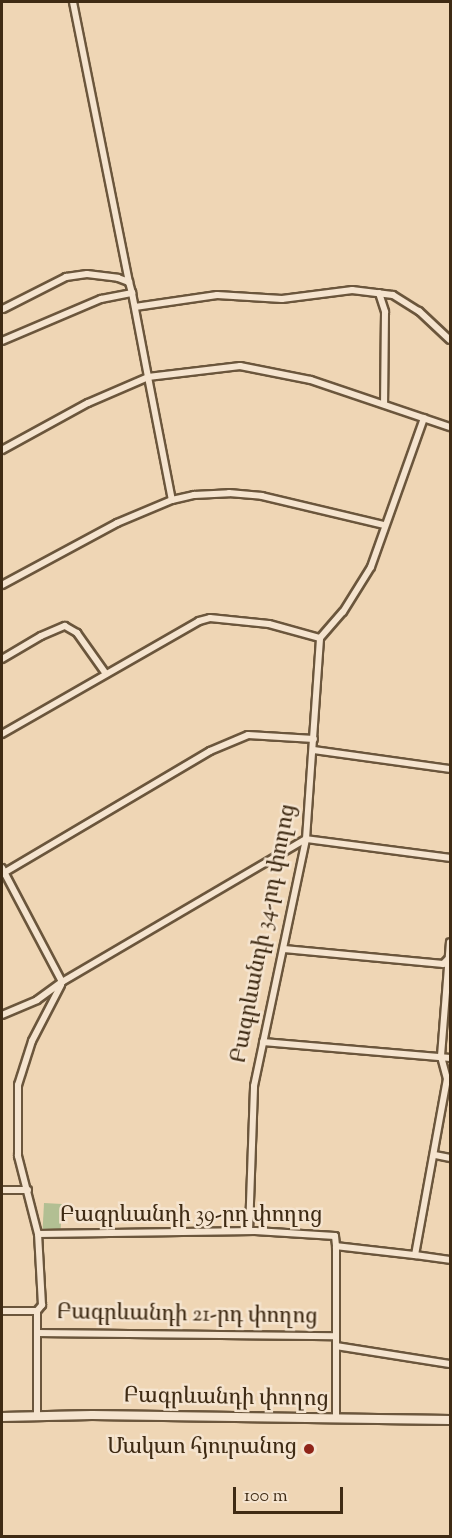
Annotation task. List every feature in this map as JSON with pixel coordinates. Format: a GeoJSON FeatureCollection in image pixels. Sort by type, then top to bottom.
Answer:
{"type":"FeatureCollection","features":[{"type":"Feature","properties":{"kind":"main road","name":"Բագրևանդի փողոց"},"geometry":{"type":"LineString","coordinates":[[2,1418],[37,1416],[450,1420]]}},
{"type":"Feature","properties":{"kind":"street"},"geometry":{"type":"LineString","coordinates":[[73,2],[172,500]]}},
{"type":"Feature","properties":{"kind":"street"},"geometry":{"type":"LineString","coordinates":[[3,309],[66,277],[87,274],[129,282]]}},
{"type":"Feature","properties":{"kind":"street"},"geometry":{"type":"LineString","coordinates":[[135,307],[217,295],[282,299],[352,290],[393,295],[419,311],[450,340]]}},
{"type":"Feature","properties":{"kind":"street"},"geometry":{"type":"LineString","coordinates":[[2,341],[101,299],[132,293]]}},
{"type":"Feature","properties":{"kind":"street"},"geometry":{"type":"LineString","coordinates":[[379,293],[385,312],[384,403]]}},
{"type":"Feature","properties":{"kind":"street"},"geometry":{"type":"LineString","coordinates":[[2,450],[88,403],[148,377],[240,366],[311,380],[384,403],[450,428]]}},
{"type":"Feature","properties":{"kind":"street"},"geometry":{"type":"LineString","coordinates":[[2,734],[210,618],[269,624],[320,638],[343,612],[371,567],[384,525],[424,418]]}},
{"type":"Feature","properties":{"kind":"street"},"geometry":{"type":"LineString","coordinates":[[2,585],[117,523],[172,500],[229,493],[262,496],[384,525]]}},
{"type":"Feature","properties":{"kind":"street"},"geometry":{"type":"LineString","coordinates":[[2,659],[41,636],[65,626],[77,633],[106,675]]}},
{"type":"Feature","properties":{"kind":"street","name":"Բագրևանդի 34-րդ փողոց"},"geometry":{"type":"LineString","coordinates":[[249,1231],[250,1129],[264,1042],[306,839],[320,638]]}},
{"type":"Feature","properties":{"kind":"street"},"geometry":{"type":"LineString","coordinates":[[62,982],[2,871],[210,751],[248,735],[314,739]]}},
{"type":"Feature","properties":{"kind":"street"},"geometry":{"type":"LineString","coordinates":[[313,750],[450,769]]}},
{"type":"Feature","properties":{"kind":"street"},"geometry":{"type":"LineString","coordinates":[[2,1015],[37,1000],[62,982],[306,839],[450,858]]}},
{"type":"Feature","properties":{"kind":"street"},"geometry":{"type":"LineString","coordinates":[[415,1255],[447,1079],[441,1056],[450,942]]}},
{"type":"Feature","properties":{"kind":"street"},"geometry":{"type":"LineString","coordinates":[[284,949],[443,964],[449,959]]}},
{"type":"Feature","properties":{"kind":"street"},"geometry":{"type":"LineString","coordinates":[[37,1416],[37,1311],[42,1305],[38,1234],[18,1156],[18,1085],[32,1041],[62,982]]}},
{"type":"Feature","properties":{"kind":"street"},"geometry":{"type":"LineString","coordinates":[[264,1042],[450,1058]]}},
{"type":"Feature","properties":{"kind":"street"},"geometry":{"type":"LineString","coordinates":[[435,1155],[450,1158]]}},
{"type":"Feature","properties":{"kind":"street"},"geometry":{"type":"LineString","coordinates":[[2,1190],[28,1190]]}},
{"type":"Feature","properties":{"kind":"street","name":"Բագրևանդի 39-րդ փողոց"},"geometry":{"type":"LineString","coordinates":[[38,1234],[249,1231],[334,1236],[336,1246]]}},
{"type":"Feature","properties":{"kind":"street"},"geometry":{"type":"LineString","coordinates":[[336,1418],[336,1246],[450,1260]]}},
{"type":"Feature","properties":{"kind":"street"},"geometry":{"type":"LineString","coordinates":[[2,1311],[37,1311]]}},
{"type":"Feature","properties":{"kind":"street","name":"Բագրևանդի 21-րդ փողոց"},"geometry":{"type":"LineString","coordinates":[[38,1333],[336,1336]]}},
{"type":"Feature","properties":{"kind":"street","name":"Բագրևանդի 21-րդ փողոց"},"geometry":{"type":"LineString","coordinates":[[336,1346],[450,1364]]}},
{"type":"Feature","properties":{"kind":"green space"},"geometry":{"type":"Polygon","coordinates":[[[44,1203],[62,1204],[61,1230],[43,1229],[44,1203]]]}},
{"type":"Feature","properties":{"kind":"place","name":"Մակաո հյուրանոց"},"geometry":{"type":"Point","coordinates":[309,1449]}}]}
